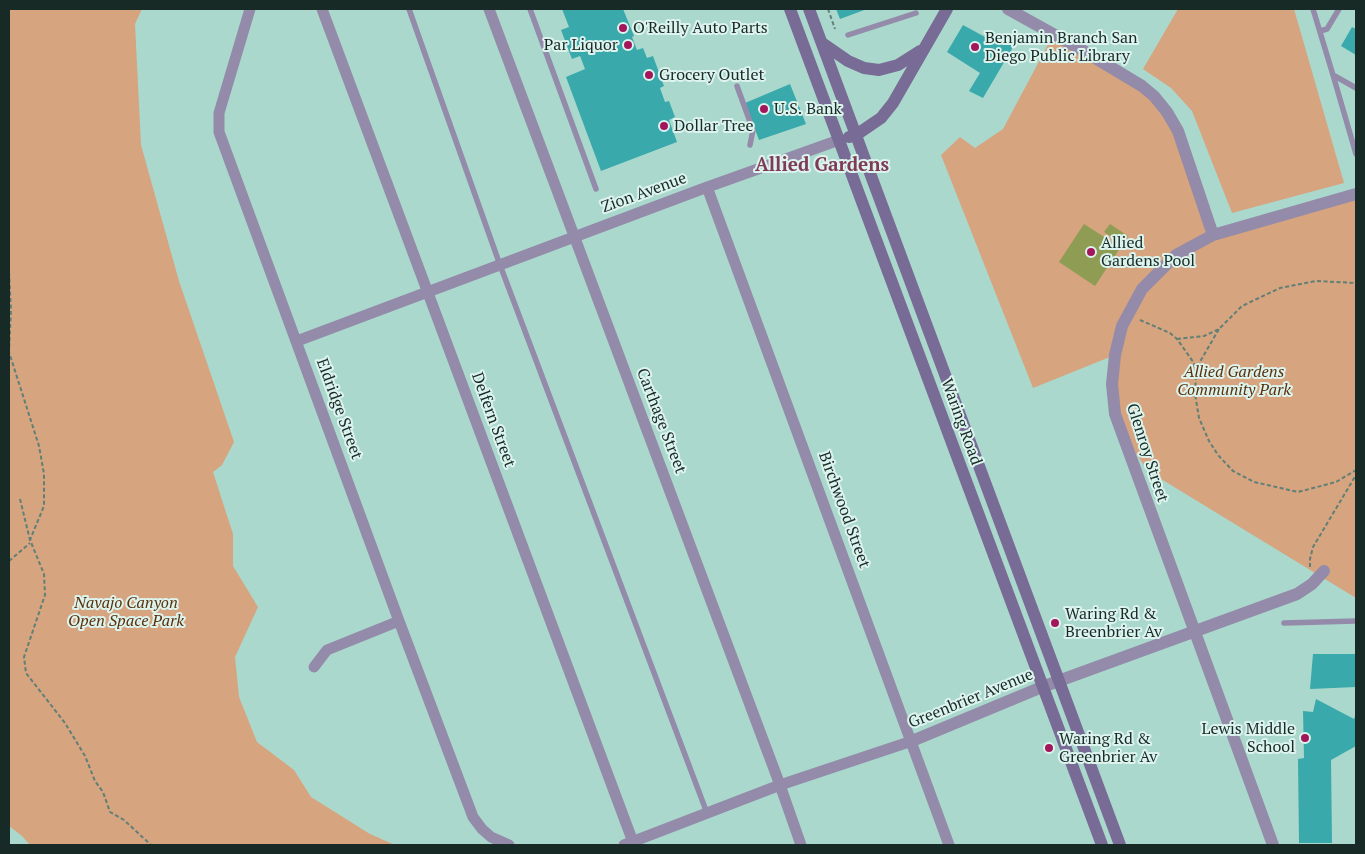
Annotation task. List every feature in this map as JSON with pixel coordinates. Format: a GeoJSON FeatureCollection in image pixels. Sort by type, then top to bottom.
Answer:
{"type":"FeatureCollection","features":[{"type":"Feature","properties":{"kind":"main road","name":"Waring Road"},"geometry":{"type":"LineString","coordinates":[[790,9],[1102,845]]}},
{"type":"Feature","properties":{"kind":"main road","name":"Waring Road"},"geometry":{"type":"LineString","coordinates":[[809,9],[1120,845]]}},
{"type":"Feature","properties":{"kind":"main road","name":"Zion Avenue"},"geometry":{"type":"LineString","coordinates":[[839,140],[856,135],[881,118],[947,9]]}},
{"type":"Feature","properties":{"kind":"main road"},"geometry":{"type":"LineString","coordinates":[[822,42],[848,61],[864,68],[879,70],[903,63],[924,49]]}},
{"type":"Feature","properties":{"kind":"street","name":"Eldridge Street"},"geometry":{"type":"LineString","coordinates":[[250,9],[219,113],[219,132],[473,816],[482,829],[491,837],[509,845]]}},
{"type":"Feature","properties":{"kind":"street","name":"Delfern Street"},"geometry":{"type":"LineString","coordinates":[[322,9],[428,292],[628,844]]}},
{"type":"Feature","properties":{"kind":"street","name":"Carthage Street"},"geometry":{"type":"LineString","coordinates":[[489,9],[801,845]]}},
{"type":"Feature","properties":{"kind":"street"},"geometry":{"type":"LineString","coordinates":[[1008,9],[1099,60],[1142,86],[1154,96],[1167,112],[1178,131],[1213,235],[1356,194]]}},
{"type":"Feature","properties":{"kind":"street","name":"Zion Avenue"},"geometry":{"type":"LineString","coordinates":[[297,341],[574,236],[839,140]]}},
{"type":"Feature","properties":{"kind":"street","name":"Birchwood Street"},"geometry":{"type":"LineString","coordinates":[[707,187],[949,845]]}},
{"type":"Feature","properties":{"kind":"street","name":"Glenroy Street"},"geometry":{"type":"LineString","coordinates":[[1213,235],[1176,255],[1142,289],[1127,316],[1122,326],[1115,355],[1112,384],[1114,414],[1273,845]]}},
{"type":"Feature","properties":{"kind":"street","name":"Greenbrier Avenue"},"geometry":{"type":"LineString","coordinates":[[628,844],[780,785],[912,741],[1042,687],[1297,594],[1312,584],[1322,573]]}},
{"type":"Feature","properties":{"kind":"street"},"geometry":{"type":"LineString","coordinates":[[314,667],[327,650],[399,620]]}},
{"type":"Feature","properties":{"kind":"lane"},"geometry":{"type":"LineString","coordinates":[[409,9],[500,265],[707,813]]}},
{"type":"Feature","properties":{"kind":"lane"},"geometry":{"type":"LineString","coordinates":[[530,9],[596,189]]}},
{"type":"Feature","properties":{"kind":"lane"},"geometry":{"type":"LineString","coordinates":[[848,35],[916,13],[911,9]]}},
{"type":"Feature","properties":{"kind":"lane"},"geometry":{"type":"LineString","coordinates":[[1313,9],[1356,154]]}},
{"type":"Feature","properties":{"kind":"lane"},"geometry":{"type":"LineString","coordinates":[[1320,32],[1327,29],[1339,9]]}},
{"type":"Feature","properties":{"kind":"lane"},"geometry":{"type":"LineString","coordinates":[[1333,75],[1356,88]]}},
{"type":"Feature","properties":{"kind":"lane"},"geometry":{"type":"LineString","coordinates":[[738,86],[753,130],[750,145]]}},
{"type":"Feature","properties":{"kind":"lane"},"geometry":{"type":"LineString","coordinates":[[1284,623],[1356,621]]}},
{"type":"Feature","properties":{"kind":"path"},"geometry":{"type":"LineString","coordinates":[[828,9],[835,29]]}},
{"type":"Feature","properties":{"kind":"path"},"geometry":{"type":"LineString","coordinates":[[9,272],[11,310],[9,352],[39,446],[44,474],[44,506],[30,541],[9,560]]}},
{"type":"Feature","properties":{"kind":"path"},"geometry":{"type":"LineString","coordinates":[[1196,376],[1201,360],[1219,329],[1242,306],[1280,288],[1316,281],[1356,283]]}},
{"type":"Feature","properties":{"kind":"path"},"geometry":{"type":"LineString","coordinates":[[1127,316],[1170,333],[1177,339],[1194,363],[1196,376],[1195,394],[1199,418],[1209,441],[1218,455],[1233,470],[1254,482],[1298,492],[1336,482],[1356,470]]}},
{"type":"Feature","properties":{"kind":"path"},"geometry":{"type":"LineString","coordinates":[[1177,339],[1204,336],[1219,329]]}},
{"type":"Feature","properties":{"kind":"path"},"geometry":{"type":"LineString","coordinates":[[1322,573],[1310,567],[1314,547],[1356,474]]}},
{"type":"Feature","properties":{"kind":"path"},"geometry":{"type":"LineString","coordinates":[[20,499],[30,541],[44,574],[45,595],[24,657],[26,674],[65,723],[85,756],[110,812],[124,820],[151,845]]}},
{"type":"Feature","properties":{"kind":"green space","name":"Navajo Canyon Open Space Park"},"geometry":{"type":"Polygon","coordinates":[[[9,9],[142,9],[135,24],[141,145],[179,281],[234,442],[222,465],[213,472],[233,534],[233,566],[258,607],[235,657],[239,697],[257,742],[294,770],[311,797],[370,834],[395,845],[30,845],[9,826],[9,9]]]}},
{"type":"Feature","properties":{"kind":"green space"},"geometry":{"type":"Polygon","coordinates":[[[1178,9],[1294,9],[1344,183],[1232,213],[1192,111],[1171,88],[1143,69],[1178,9]]]}},
{"type":"Feature","properties":{"kind":"green space","name":"Allied Gardens Community Park"},"geometry":{"type":"Polygon","coordinates":[[[1052,37],[1142,88],[1169,115],[1214,235],[1356,194],[1356,598],[1148,471],[1118,427],[1115,355],[1033,388],[941,155],[960,137],[975,148],[1003,129],[1052,37]]]}},
{"type":"Feature","properties":{"kind":"shaded area","name":"Allied Gardens Pool"},"geometry":{"type":"Polygon","coordinates":[[[1084,224],[1112,242],[1115,239],[1104,232],[1110,224],[1128,236],[1095,286],[1059,262],[1084,224]]]}},
{"type":"Feature","properties":{"kind":"building"},"geometry":{"type":"Polygon","coordinates":[[[562,9],[623,9],[634,36],[632,37],[637,50],[643,48],[647,58],[653,56],[664,86],[660,88],[665,102],[669,101],[675,117],[669,120],[677,142],[601,171],[566,77],[585,69],[580,56],[572,59],[561,30],[569,27],[562,9]]]}},
{"type":"Feature","properties":{"kind":"building"},"geometry":{"type":"Polygon","coordinates":[[[836,9],[867,9],[840,19],[836,9]]]}},
{"type":"Feature","properties":{"kind":"building"},"geometry":{"type":"Polygon","coordinates":[[[963,25],[998,44],[1003,36],[1016,42],[983,98],[969,91],[980,73],[947,52],[963,25]]]}},
{"type":"Feature","properties":{"kind":"building"},"geometry":{"type":"Polygon","coordinates":[[[1352,27],[1356,29],[1356,55],[1341,46],[1352,27]]]}},
{"type":"Feature","properties":{"kind":"building"},"geometry":{"type":"Polygon","coordinates":[[[790,84],[806,124],[759,140],[745,103],[790,84]]]}},
{"type":"Feature","properties":{"kind":"building"},"geometry":{"type":"Polygon","coordinates":[[[1313,654],[1356,654],[1356,687],[1310,689],[1313,654]]]}},
{"type":"Feature","properties":{"kind":"building"},"geometry":{"type":"Polygon","coordinates":[[[1316,699],[1354,719],[1356,713],[1356,746],[1331,760],[1332,843],[1299,843],[1298,759],[1304,758],[1303,711],[1313,712],[1316,699]]]}},
{"type":"Feature","properties":{"kind":"place","name":"O'Reilly Auto Parts"},"geometry":{"type":"Point","coordinates":[623,28]}},
{"type":"Feature","properties":{"kind":"place","name":"Par Liquor"},"geometry":{"type":"Point","coordinates":[628,45]}},
{"type":"Feature","properties":{"kind":"place","name":"Benjamin Branch San Diego Public Library"},"geometry":{"type":"Point","coordinates":[975,47]}},
{"type":"Feature","properties":{"kind":"place","name":"Grocery Outlet"},"geometry":{"type":"Point","coordinates":[649,75]}},
{"type":"Feature","properties":{"kind":"place","name":"U.S. Bank"},"geometry":{"type":"Point","coordinates":[764,109]}},
{"type":"Feature","properties":{"kind":"place","name":"Dollar Tree"},"geometry":{"type":"Point","coordinates":[664,126]}},
{"type":"Feature","properties":{"kind":"place","name":"Allied Gardens Pool"},"geometry":{"type":"Point","coordinates":[1091,252]}},
{"type":"Feature","properties":{"kind":"place","name":"Waring Rd & Breenbrier Av"},"geometry":{"type":"Point","coordinates":[1055,623]}},
{"type":"Feature","properties":{"kind":"place","name":"Lewis Middle School"},"geometry":{"type":"Point","coordinates":[1305,738]}},
{"type":"Feature","properties":{"kind":"place","name":"Waring Rd & Greenbrier Av"},"geometry":{"type":"Point","coordinates":[1049,748]}},
{"type":"Feature","properties":{"kind":"district","name":"Allied Gardens"},"geometry":{"type":"Point","coordinates":[822,166]}}]}
